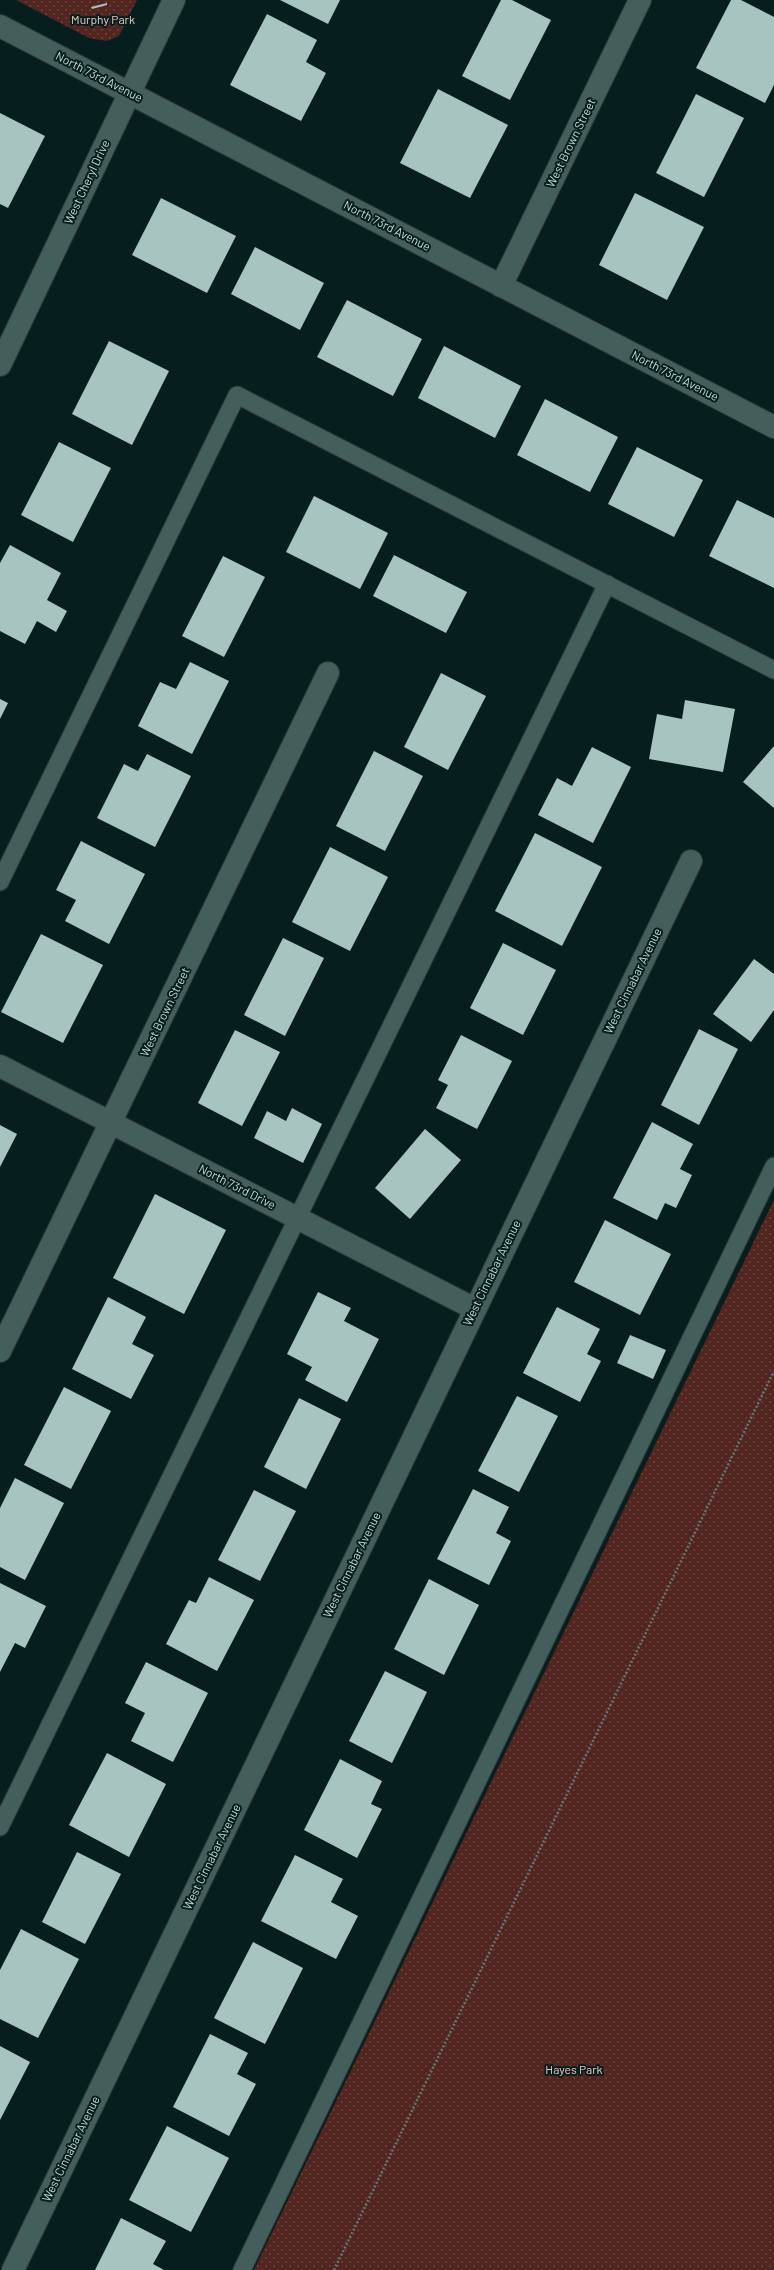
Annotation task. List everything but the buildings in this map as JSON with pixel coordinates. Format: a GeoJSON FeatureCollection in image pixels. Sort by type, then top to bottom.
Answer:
{"type":"FeatureCollection","features":[{"type":"Feature","properties":{"kind":"street","name":"West Cheryl Drive"},"geometry":{"type":"LineString","coordinates":[[0,365],[174,0]]}},
{"type":"Feature","properties":{"kind":"street","name":"West Brown Street"},"geometry":{"type":"LineString","coordinates":[[501,286],[640,0]]}},
{"type":"Feature","properties":{"kind":"street","name":"North 73rd Avenue"},"geometry":{"type":"LineString","coordinates":[[0,26],[774,427]]}},
{"type":"Feature","properties":{"kind":"street","name":"West Brown Street"},"geometry":{"type":"LineString","coordinates":[[0,1351],[328,673]]}},
{"type":"Feature","properties":{"kind":"street","name":"West Cinnabar Avenue"},"geometry":{"type":"LineString","coordinates":[[13,2270],[691,861]]}},
{"type":"Feature","properties":{"kind":"street","name":"North 73rd Drive"},"geometry":{"type":"LineString","coordinates":[[0,1066],[475,1309]]}},
{"type":"Feature","properties":{"kind":"lane"},"geometry":{"type":"LineString","coordinates":[[0,882],[237,395],[774,670]]}},
{"type":"Feature","properties":{"kind":"lane"},"geometry":{"type":"LineString","coordinates":[[0,1827],[607,584]]}},
{"type":"Feature","properties":{"kind":"lane"},"geometry":{"type":"LineString","coordinates":[[242,2270],[774,1166]]}},
{"type":"Feature","properties":{"kind":"path"},"geometry":{"type":"LineString","coordinates":[[334,2270],[774,1371]]}},
{"type":"Feature","properties":{"kind":"green space","name":"Murphy Park"},"geometry":{"type":"Polygon","coordinates":[[[16,0],[137,0],[119,36],[107,41],[89,38],[16,0]]]}},
{"type":"Feature","properties":{"kind":"green space","name":"Hayes Park"},"geometry":{"type":"Polygon","coordinates":[[[774,1200],[774,2270],[254,2270],[774,1200]]]}}]}
